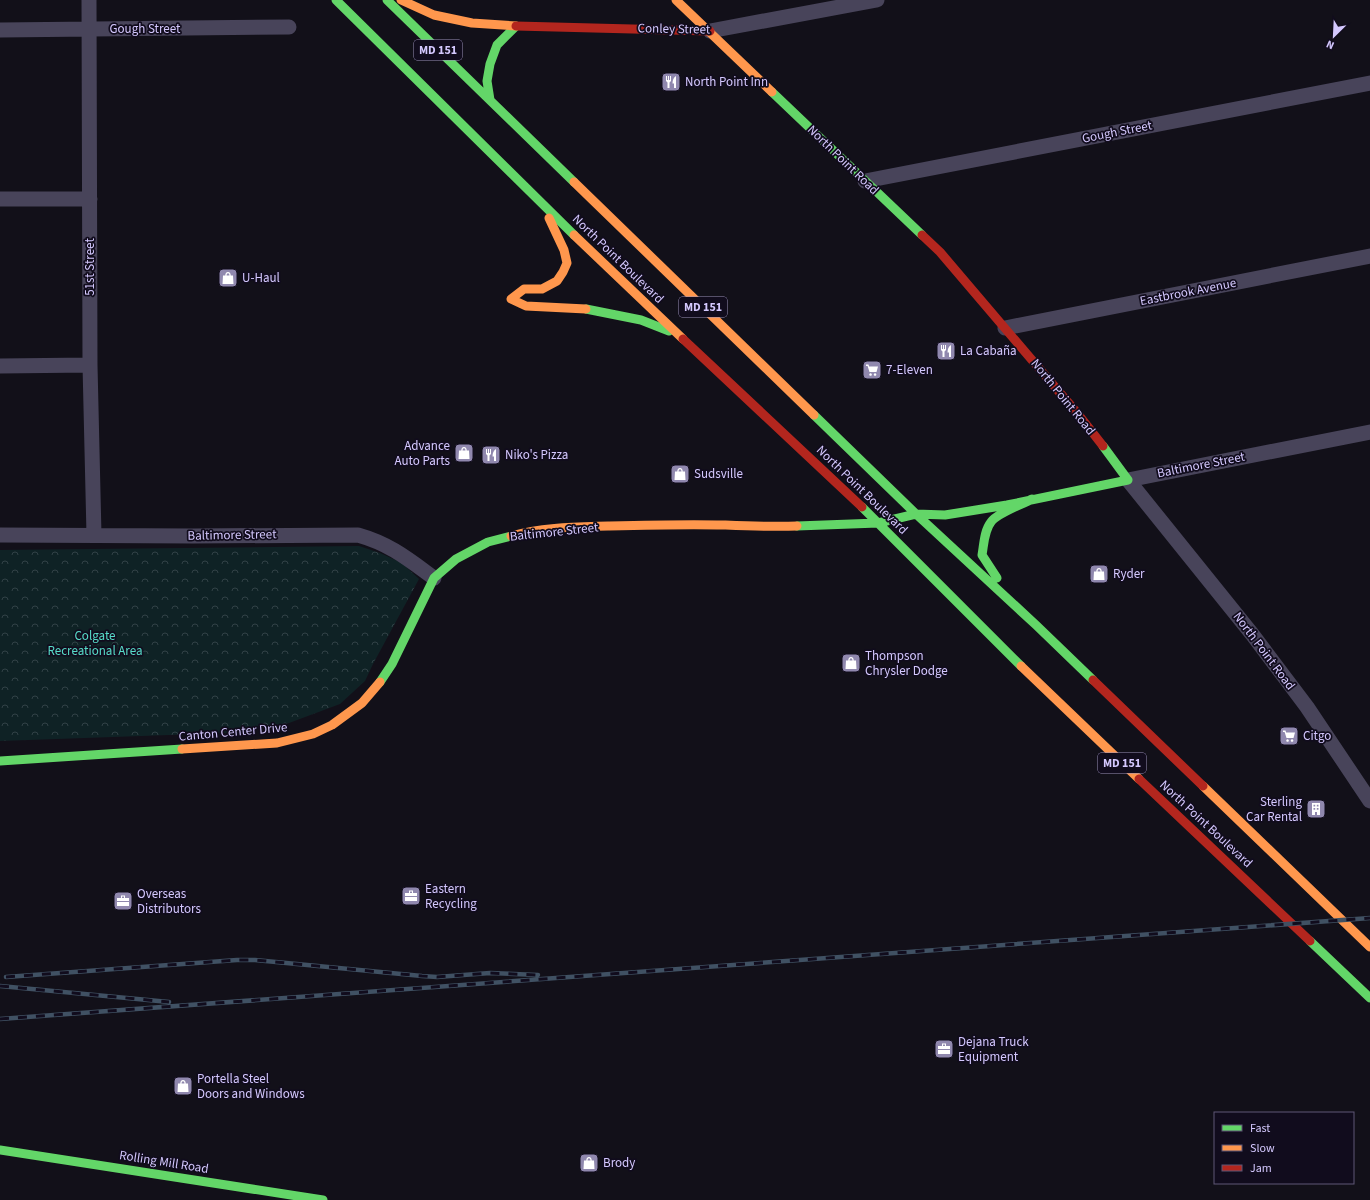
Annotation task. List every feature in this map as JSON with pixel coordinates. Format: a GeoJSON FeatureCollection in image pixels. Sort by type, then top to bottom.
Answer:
{"type":"FeatureCollection","features":[{"type":"Feature","properties":{"kind":"main road","name":"North Point Boulevard"},"geometry":{"type":"LineString","coordinates":[[336,0],[543,206],[878,523],[977,623],[1370,998]]}},
{"type":"Feature","properties":{"kind":"main road","name":"North Point Boulevard"},"geometry":{"type":"LineString","coordinates":[[387,0],[916,514],[1036,625],[1370,946]]}},
{"type":"Feature","properties":{"kind":"main road","name":"Conley Street"},"geometry":{"type":"LineString","coordinates":[[401,0],[434,15],[472,23],[516,26],[710,32]]}},
{"type":"Feature","properties":{"kind":"main road","name":"North Point Road"},"geometry":{"type":"LineString","coordinates":[[676,0],[940,252],[1078,414],[1128,480]]}},
{"type":"Feature","properties":{"kind":"main road"},"geometry":{"type":"LineString","coordinates":[[490,100],[487,81],[490,64],[497,45],[516,26]]}},
{"type":"Feature","properties":{"kind":"main road"},"geometry":{"type":"LineString","coordinates":[[543,206],[564,250],[567,263],[557,281],[542,289],[524,289],[511,299],[526,306],[589,309],[641,320],[678,334]]}},
{"type":"Feature","properties":{"kind":"main road","name":"Baltimore Street"},"geometry":{"type":"LineString","coordinates":[[434,578],[444,569],[488,542],[522,533],[568,527],[598,526],[723,525],[773,527],[878,523],[916,514],[945,515],[1007,505],[1128,480]]}},
{"type":"Feature","properties":{"kind":"main road","name":"Baltimore Street"},"geometry":{"type":"LineString","coordinates":[[1018,495],[1032,499]]}},
{"type":"Feature","properties":{"kind":"main road"},"geometry":{"type":"LineString","coordinates":[[1032,499],[1000,515],[992,521],[986,532],[982,555],[987,564],[1036,625]]}},
{"type":"Feature","properties":{"kind":"main road","name":"Baltimore Street"},"geometry":{"type":"LineString","coordinates":[[916,514],[929,505]]}},
{"type":"Feature","properties":{"kind":"main road","name":"Canton Center Drive"},"geometry":{"type":"LineString","coordinates":[[0,761],[277,743],[313,734],[332,725],[350,713],[362,703],[378,685],[392,664],[434,578]]}},
{"type":"Feature","properties":{"kind":"main road","name":"Rolling Mill Road"},"geometry":{"type":"LineString","coordinates":[[0,1150],[323,1200]]}},
{"type":"Feature","properties":{"kind":"street","name":"51st Street"},"geometry":{"type":"LineString","coordinates":[[89,0],[90,365],[94,535]]}},
{"type":"Feature","properties":{"kind":"street","name":"Conley Street"},"geometry":{"type":"LineString","coordinates":[[710,32],[877,0]]}},
{"type":"Feature","properties":{"kind":"street","name":"Gough Street"},"geometry":{"type":"LineString","coordinates":[[0,30],[289,27]]}},
{"type":"Feature","properties":{"kind":"street","name":"Gough Street"},"geometry":{"type":"LineString","coordinates":[[865,182],[1370,83]]}},
{"type":"Feature","properties":{"kind":"street"},"geometry":{"type":"LineString","coordinates":[[0,199],[90,199]]}},
{"type":"Feature","properties":{"kind":"street","name":"Eastbrook Avenue"},"geometry":{"type":"LineString","coordinates":[[1005,328],[1370,256]]}},
{"type":"Feature","properties":{"kind":"street"},"geometry":{"type":"LineString","coordinates":[[0,366],[90,365]]}},
{"type":"Feature","properties":{"kind":"street","name":"Baltimore Street"},"geometry":{"type":"LineString","coordinates":[[1128,480],[1370,432]]}},
{"type":"Feature","properties":{"kind":"street","name":"North Point Road"},"geometry":{"type":"LineString","coordinates":[[1128,480],[1252,634],[1307,707],[1370,801]]}},
{"type":"Feature","properties":{"kind":"street","name":"Baltimore Street"},"geometry":{"type":"LineString","coordinates":[[0,535],[358,535],[375,540],[391,548],[434,578]]}},
{"type":"Feature","properties":{"kind":"green space","name":"Colgate Recreational Area"},"geometry":{"type":"Polygon","coordinates":[[[359,546],[380,553],[402,563],[419,579],[365,681],[340,704],[289,723],[225,733],[0,741],[0,550],[359,546]]]}},
{"type":"Feature","properties":{"kind":"railway"},"geometry":{"type":"LineString","coordinates":[[0,1019],[1370,918]]}},
{"type":"Feature","properties":{"kind":"railway"},"geometry":{"type":"LineString","coordinates":[[6,977],[237,960],[255,960],[437,977],[490,973],[538,975]]}},
{"type":"Feature","properties":{"kind":"railway"},"geometry":{"type":"LineString","coordinates":[[0,986],[169,1002]]}},
{"type":"Feature","properties":{"kind":"traffic: fast"},"geometry":{"type":"LineString","coordinates":[[336,0],[574,235]]}},
{"type":"Feature","properties":{"kind":"traffic: fast"},"geometry":{"type":"LineString","coordinates":[[387,0],[574,182]]}},
{"type":"Feature","properties":{"kind":"traffic: fast"},"geometry":{"type":"LineString","coordinates":[[490,100],[487,81],[490,64],[497,45],[516,26]]}},
{"type":"Feature","properties":{"kind":"traffic: fast"},"geometry":{"type":"LineString","coordinates":[[772,92],[922,235]]}},
{"type":"Feature","properties":{"kind":"traffic: fast"},"geometry":{"type":"LineString","coordinates":[[586,309],[641,320],[669,331]]}},
{"type":"Feature","properties":{"kind":"traffic: fast"},"geometry":{"type":"LineString","coordinates":[[814,415],[916,514],[1093,680]]}},
{"type":"Feature","properties":{"kind":"traffic: fast"},"geometry":{"type":"LineString","coordinates":[[797,526],[878,523],[916,514],[945,515],[1007,505],[1128,480],[1103,446]]}},
{"type":"Feature","properties":{"kind":"traffic: fast"},"geometry":{"type":"LineString","coordinates":[[997,578],[982,555],[987,529],[991,522],[998,516],[1032,499]]}},
{"type":"Feature","properties":{"kind":"traffic: fast"},"geometry":{"type":"LineString","coordinates":[[862,507],[1021,666]]}},
{"type":"Feature","properties":{"kind":"traffic: fast"},"geometry":{"type":"LineString","coordinates":[[380,682],[392,664],[434,578],[456,559],[488,542],[511,536]]}},
{"type":"Feature","properties":{"kind":"traffic: fast"},"geometry":{"type":"LineString","coordinates":[[0,761],[182,749]]}},
{"type":"Feature","properties":{"kind":"traffic: fast"},"geometry":{"type":"LineString","coordinates":[[1310,941],[1370,998]]}},
{"type":"Feature","properties":{"kind":"traffic: fast"},"geometry":{"type":"LineString","coordinates":[[0,1150],[323,1200]]}},
{"type":"Feature","properties":{"kind":"traffic: slow"},"geometry":{"type":"LineString","coordinates":[[401,0],[434,15],[472,23],[516,26]]}},
{"type":"Feature","properties":{"kind":"traffic: slow"},"geometry":{"type":"LineString","coordinates":[[676,0],[772,92]]}},
{"type":"Feature","properties":{"kind":"traffic: slow"},"geometry":{"type":"LineString","coordinates":[[574,182],[814,415]]}},
{"type":"Feature","properties":{"kind":"traffic: slow"},"geometry":{"type":"LineString","coordinates":[[549,218],[564,250],[567,263],[563,272],[557,281],[542,289],[524,289],[511,299],[526,306],[586,309]]}},
{"type":"Feature","properties":{"kind":"traffic: slow"},"geometry":{"type":"LineString","coordinates":[[574,235],[683,339]]}},
{"type":"Feature","properties":{"kind":"traffic: slow"},"geometry":{"type":"LineString","coordinates":[[511,536],[547,529],[584,527],[680,525],[797,526]]}},
{"type":"Feature","properties":{"kind":"traffic: slow"},"geometry":{"type":"LineString","coordinates":[[1021,666],[1139,779]]}},
{"type":"Feature","properties":{"kind":"traffic: slow"},"geometry":{"type":"LineString","coordinates":[[182,749],[277,743],[313,734],[332,725],[362,703],[380,682]]}},
{"type":"Feature","properties":{"kind":"traffic: slow"},"geometry":{"type":"LineString","coordinates":[[1203,786],[1370,947]]}},
{"type":"Feature","properties":{"kind":"traffic: jam"},"geometry":{"type":"LineString","coordinates":[[516,26],[710,31]]}},
{"type":"Feature","properties":{"kind":"traffic: jam"},"geometry":{"type":"LineString","coordinates":[[922,235],[940,252],[1078,414],[1103,446]]}},
{"type":"Feature","properties":{"kind":"traffic: jam"},"geometry":{"type":"LineString","coordinates":[[683,339],[862,507]]}},
{"type":"Feature","properties":{"kind":"traffic: jam"},"geometry":{"type":"LineString","coordinates":[[1093,680],[1203,786]]}},
{"type":"Feature","properties":{"kind":"traffic: jam"},"geometry":{"type":"LineString","coordinates":[[1139,779],[1310,941]]}},
{"type":"Feature","properties":{"kind":"place","name":"North Point Inn"},"geometry":{"type":"Point","coordinates":[671,82]}},
{"type":"Feature","properties":{"kind":"place","name":"U-Haul"},"geometry":{"type":"Point","coordinates":[228,278]}},
{"type":"Feature","properties":{"kind":"place","name":"La Cabaña"},"geometry":{"type":"Point","coordinates":[946,351]}},
{"type":"Feature","properties":{"kind":"place","name":"7-Eleven"},"geometry":{"type":"Point","coordinates":[872,370]}},
{"type":"Feature","properties":{"kind":"place","name":"Advance Auto Parts"},"geometry":{"type":"Point","coordinates":[464,453]}},
{"type":"Feature","properties":{"kind":"place","name":"Niko's Pizza"},"geometry":{"type":"Point","coordinates":[491,455]}},
{"type":"Feature","properties":{"kind":"place","name":"Sudsville"},"geometry":{"type":"Point","coordinates":[680,474]}},
{"type":"Feature","properties":{"kind":"place","name":"Ryder"},"geometry":{"type":"Point","coordinates":[1099,574]}},
{"type":"Feature","properties":{"kind":"place","name":"Thompson Chrysler Dodge"},"geometry":{"type":"Point","coordinates":[851,663]}},
{"type":"Feature","properties":{"kind":"place","name":"Citgo"},"geometry":{"type":"Point","coordinates":[1289,736]}},
{"type":"Feature","properties":{"kind":"place","name":"Sterling Car Rental"},"geometry":{"type":"Point","coordinates":[1316,809]}},
{"type":"Feature","properties":{"kind":"place","name":"Eastern Recycling"},"geometry":{"type":"Point","coordinates":[411,896]}},
{"type":"Feature","properties":{"kind":"place","name":"Overseas Distributors"},"geometry":{"type":"Point","coordinates":[123,901]}},
{"type":"Feature","properties":{"kind":"place","name":"Dejana Truck Equipment"},"geometry":{"type":"Point","coordinates":[944,1049]}},
{"type":"Feature","properties":{"kind":"place","name":"Portella Steel Doors and Windows"},"geometry":{"type":"Point","coordinates":[183,1086]}},
{"type":"Feature","properties":{"kind":"place","name":"Brody"},"geometry":{"type":"Point","coordinates":[589,1163]}}]}
